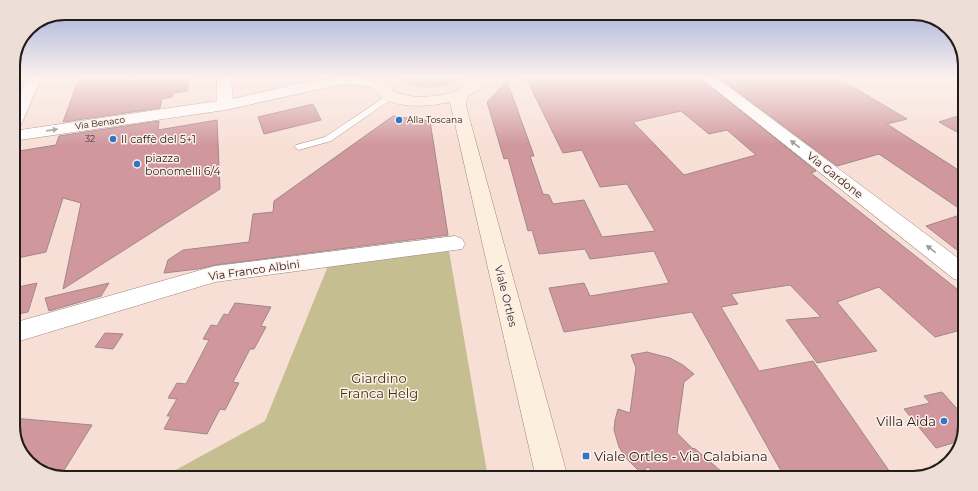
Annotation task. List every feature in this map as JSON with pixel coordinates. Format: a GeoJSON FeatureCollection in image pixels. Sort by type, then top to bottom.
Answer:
{"type":"FeatureCollection","features":[{"type":"Feature","properties":{"kind":"street"},"geometry":{"type":"LineString","coordinates":[[225,101],[225,105]]}},
{"type":"Feature","properties":{"kind":"street","name":"Via Benaco"},"geometry":{"type":"LineString","coordinates":[[20,135],[244,101]]}},
{"type":"Feature","properties":{"kind":"street"},"geometry":{"type":"LineString","coordinates":[[431,101],[450,105],[459,104],[462,101]]}},
{"type":"Feature","properties":{"kind":"street","name":"Via Gardone"},"geometry":{"type":"LineString","coordinates":[[738,101],[958,270]]}},
{"type":"Feature","properties":{"kind":"street","name":"Viale Ortles"},"geometry":{"type":"LineString","coordinates":[[459,104],[550,471]]}},
{"type":"Feature","properties":{"kind":"street","name":"Via Franco Albini"},"geometry":{"type":"LineString","coordinates":[[20,331],[215,274],[455,244]]}},
{"type":"Feature","properties":{"kind":"lane"},"geometry":{"type":"LineString","coordinates":[[299,147],[328,139],[385,101]]}},
{"type":"Feature","properties":{"kind":"green space","name":"Giardino Franca Helg"},"geometry":{"type":"Polygon","coordinates":[[[449,251],[487,471],[174,471],[265,421],[328,266],[449,251]]]}},
{"type":"Feature","properties":{"kind":"building"},"geometry":{"type":"Polygon","coordinates":[[[71,101],[162,101],[160,108],[63,122],[71,101]]]}},
{"type":"Feature","properties":{"kind":"building"},"geometry":{"type":"Polygon","coordinates":[[[514,101],[534,156],[530,156],[543,194],[549,195],[553,204],[584,200],[602,237],[655,231],[627,184],[600,187],[582,150],[563,153],[537,101],[729,101],[816,171],[811,173],[958,290],[958,331],[935,337],[879,287],[837,302],[877,351],[817,363],[786,320],[821,317],[790,285],[731,294],[738,304],[721,307],[759,371],[813,361],[889,471],[781,471],[692,312],[564,332],[549,288],[584,283],[590,296],[669,283],[654,251],[590,259],[585,249],[539,254],[532,230],[528,231],[508,158],[504,159],[487,102],[514,101]],[[681,111],[633,122],[684,175],[756,155],[727,130],[709,134],[681,111]]]}},
{"type":"Feature","properties":{"kind":"building"},"geometry":{"type":"Polygon","coordinates":[[[750,101],[877,101],[907,119],[887,124],[958,170],[958,208],[879,154],[837,166],[750,101]]]}},
{"type":"Feature","properties":{"kind":"building"},"geometry":{"type":"Polygon","coordinates":[[[313,104],[321,120],[264,134],[258,117],[313,104]]]}},
{"type":"Feature","properties":{"kind":"building"},"geometry":{"type":"Polygon","coordinates":[[[393,116],[430,121],[448,235],[164,273],[168,260],[183,250],[249,242],[253,214],[273,212],[274,201],[393,116]]]}},
{"type":"Feature","properties":{"kind":"building"},"geometry":{"type":"Polygon","coordinates":[[[958,116],[958,133],[939,122],[958,116]]]}},
{"type":"Feature","properties":{"kind":"building"},"geometry":{"type":"Polygon","coordinates":[[[217,120],[220,189],[63,289],[81,203],[63,198],[46,252],[20,258],[20,151],[56,145],[59,136],[159,121],[158,130],[217,120]]]}},
{"type":"Feature","properties":{"kind":"building"},"geometry":{"type":"Polygon","coordinates":[[[958,216],[958,251],[926,226],[958,216]]]}},
{"type":"Feature","properties":{"kind":"building"},"geometry":{"type":"Polygon","coordinates":[[[37,283],[28,312],[20,314],[20,287],[37,283]]]}},
{"type":"Feature","properties":{"kind":"building"},"geometry":{"type":"Polygon","coordinates":[[[109,283],[101,296],[49,311],[45,298],[109,283]]]}},
{"type":"Feature","properties":{"kind":"building"},"geometry":{"type":"Polygon","coordinates":[[[235,303],[271,307],[261,326],[266,327],[254,349],[250,349],[233,382],[239,383],[225,410],[220,409],[207,434],[164,429],[171,416],[167,416],[177,399],[168,398],[177,383],[186,384],[209,340],[203,339],[211,325],[217,326],[224,314],[228,315],[235,303]]]}},
{"type":"Feature","properties":{"kind":"building"},"geometry":{"type":"Polygon","coordinates":[[[105,333],[123,334],[113,349],[95,347],[105,333]]]}},
{"type":"Feature","properties":{"kind":"building"},"geometry":{"type":"Polygon","coordinates":[[[647,352],[670,358],[683,365],[694,374],[684,382],[677,433],[693,449],[694,448],[721,471],[652,471],[648,467],[643,471],[639,471],[625,457],[619,447],[614,430],[618,409],[630,413],[636,368],[631,355],[647,352]]]}},
{"type":"Feature","properties":{"kind":"building"},"geometry":{"type":"Polygon","coordinates":[[[942,392],[958,410],[958,426],[955,443],[936,448],[904,409],[930,403],[924,396],[942,392]]]}},
{"type":"Feature","properties":{"kind":"building"},"geometry":{"type":"Polygon","coordinates":[[[20,419],[92,425],[64,471],[59,471],[45,466],[31,456],[22,440],[20,419]]]}},
{"type":"Feature","properties":{"kind":"place","name":"Alla Toscana"},"geometry":{"type":"Point","coordinates":[399,120]}},
{"type":"Feature","properties":{"kind":"place","name":"Il caffè del 5+1"},"geometry":{"type":"Point","coordinates":[113,139]}},
{"type":"Feature","properties":{"kind":"place","name":"piazza bonomelli 6/4"},"geometry":{"type":"Point","coordinates":[137,164]}},
{"type":"Feature","properties":{"kind":"place","name":"Villa Aida"},"geometry":{"type":"Point","coordinates":[944,421]}},
{"type":"Feature","properties":{"kind":"place","name":"Viale Ortles - Via Calabiana"},"geometry":{"type":"Point","coordinates":[586,456]}}]}
